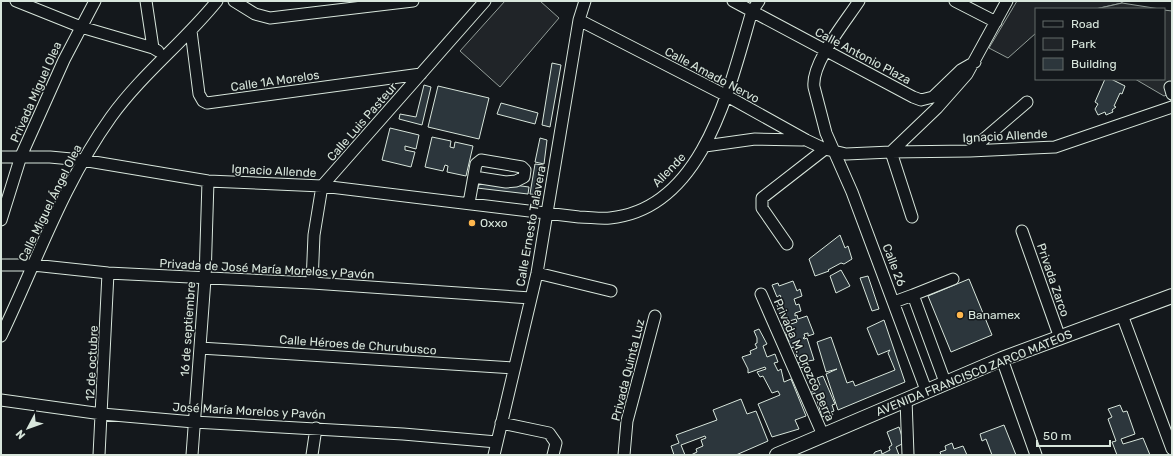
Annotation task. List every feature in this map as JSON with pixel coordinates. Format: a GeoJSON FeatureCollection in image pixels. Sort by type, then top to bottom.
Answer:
{"type":"FeatureCollection","features":[{"type":"Feature","properties":{"kind":"main road","name":"AVENIDA FRANCISCO ZARCO MATEOS"},"geometry":{"type":"LineString","coordinates":[[777,455],[926,390],[1002,359],[1172,296]]}},
{"type":"Feature","properties":{"kind":"street"},"geometry":{"type":"LineString","coordinates":[[16,1],[35,4],[81,27],[153,48],[166,55]]}},
{"type":"Feature","properties":{"kind":"street","name":"Privada Miguel Olea"},"geometry":{"type":"LineString","coordinates":[[1,220],[21,156],[64,60],[95,1]]}},
{"type":"Feature","properties":{"kind":"street"},"geometry":{"type":"LineString","coordinates":[[146,1],[153,48]]}},
{"type":"Feature","properties":{"kind":"street","name":"Calle Miguel Ángel Olea"},"geometry":{"type":"LineString","coordinates":[[1,336],[82,160],[111,116],[166,55],[191,31],[217,1]]}},
{"type":"Feature","properties":{"kind":"street"},"geometry":{"type":"LineString","coordinates":[[234,1],[255,14],[270,18],[413,1]]}},
{"type":"Feature","properties":{"kind":"street","name":"Calle Luis Pasteur"},"geometry":{"type":"LineString","coordinates":[[322,186],[485,1]]}},
{"type":"Feature","properties":{"kind":"street","name":"Calle Ernesto Talavera"},"geometry":{"type":"LineString","coordinates":[[494,455],[537,273],[579,20],[585,1]]}},
{"type":"Feature","properties":{"kind":"street","name":"Calle Antonio Plaza"},"geometry":{"type":"LineString","coordinates":[[733,1],[921,100],[932,97],[961,70],[975,62]]}},
{"type":"Feature","properties":{"kind":"street","name":"Allende"},"geometry":{"type":"LineString","coordinates":[[547,213],[609,218],[631,213],[657,201],[685,176],[705,146],[727,96],[752,11],[759,1]]}},
{"type":"Feature","properties":{"kind":"street","name":"Calle 26"},"geometry":{"type":"LineString","coordinates":[[859,1],[826,51],[816,70],[813,81],[829,150],[852,192],[926,390]]}},
{"type":"Feature","properties":{"kind":"street"},"geometry":{"type":"LineString","coordinates":[[955,1],[996,22]]}},
{"type":"Feature","properties":{"kind":"street"},"geometry":{"type":"LineString","coordinates":[[912,216],[891,152],[953,91],[975,62],[1007,1]]}},
{"type":"Feature","properties":{"kind":"street","name":"Calle Amado Nervo"},"geometry":{"type":"LineString","coordinates":[[579,20],[727,96],[806,140],[829,150]]}},
{"type":"Feature","properties":{"kind":"street","name":"Calle 1A Morelos"},"geometry":{"type":"LineString","coordinates":[[191,31],[199,94],[203,101],[208,103],[421,74]]}},
{"type":"Feature","properties":{"kind":"street"},"geometry":{"type":"LineString","coordinates":[[970,151],[1027,102]]}},
{"type":"Feature","properties":{"kind":"street","name":"Ignacio Allende"},"geometry":{"type":"LineString","coordinates":[[829,150],[846,154],[970,151],[1063,146],[1172,107]]}},
{"type":"Feature","properties":{"kind":"street"},"geometry":{"type":"LineString","coordinates":[[705,146],[754,139],[806,140]]}},
{"type":"Feature","properties":{"kind":"street"},"geometry":{"type":"LineString","coordinates":[[787,244],[762,208],[762,198],[829,150]]}},
{"type":"Feature","properties":{"kind":"street","name":"Ignacio Allende"},"geometry":{"type":"LineString","coordinates":[[1,157],[21,156],[82,160],[208,181],[322,186],[547,213]]}},
{"type":"Feature","properties":{"kind":"street"},"geometry":{"type":"LineString","coordinates":[[469,203],[474,177]]}},
{"type":"Feature","properties":{"kind":"street","name":"16 de septiembre"},"geometry":{"type":"LineString","coordinates":[[192,455],[205,278],[208,181]]}},
{"type":"Feature","properties":{"kind":"street"},"geometry":{"type":"LineString","coordinates":[[312,283],[314,235],[322,186]]}},
{"type":"Feature","properties":{"kind":"street","name":"Privada Zarco"},"geometry":{"type":"LineString","coordinates":[[1022,231],[1060,338]]}},
{"type":"Feature","properties":{"kind":"street","name":"Privada de José María Morelos y Pavón"},"geometry":{"type":"LineString","coordinates":[[1,265],[33,265],[108,273],[312,283],[531,298]]}},
{"type":"Feature","properties":{"kind":"street","name":"12 de octubre"},"geometry":{"type":"LineString","coordinates":[[99,455],[108,273]]}},
{"type":"Feature","properties":{"kind":"street"},"geometry":{"type":"LineString","coordinates":[[537,273],[611,291]]}},
{"type":"Feature","properties":{"kind":"street"},"geometry":{"type":"LineString","coordinates":[[894,302],[953,279]]}},
{"type":"Feature","properties":{"kind":"street","name":"Privada M. Orozco Berra"},"geometry":{"type":"LineString","coordinates":[[761,294],[823,435]]}},
{"type":"Feature","properties":{"kind":"street"},"geometry":{"type":"LineString","coordinates":[[913,295],[945,382]]}},
{"type":"Feature","properties":{"kind":"street"},"geometry":{"type":"LineString","coordinates":[[1122,315],[1172,449]]}},
{"type":"Feature","properties":{"kind":"street","name":"Privada Quinta Luz"},"geometry":{"type":"LineString","coordinates":[[624,455],[627,421],[655,316]]}},
{"type":"Feature","properties":{"kind":"street","name":"Calle Héroes de Churubusco"},"geometry":{"type":"LineString","coordinates":[[200,348],[514,368]]}},
{"type":"Feature","properties":{"kind":"street"},"geometry":{"type":"LineString","coordinates":[[1002,359],[1036,455]]}},
{"type":"Feature","properties":{"kind":"street"},"geometry":{"type":"LineString","coordinates":[[906,399],[908,455]]}},
{"type":"Feature","properties":{"kind":"street","name":"José María Morelos y Pavón"},"geometry":{"type":"LineString","coordinates":[[1,400],[102,414],[194,422],[316,428],[497,442]]}},
{"type":"Feature","properties":{"kind":"street"},"geometry":{"type":"LineString","coordinates":[[501,423],[549,433],[556,443],[553,455]]}},
{"type":"Feature","properties":{"kind":"street"},"geometry":{"type":"LineString","coordinates":[[312,455],[316,428]]}},
{"type":"Feature","properties":{"kind":"green space"},"geometry":{"type":"Polygon","coordinates":[[[505,1],[540,1],[559,18],[500,87],[460,51],[505,1]]]}},
{"type":"Feature","properties":{"kind":"green space"},"geometry":{"type":"Polygon","coordinates":[[[1017,1],[1122,1],[1122,3],[1100,8],[1035,8],[1035,34],[1008,58],[989,48],[1017,1]]]}},
{"type":"Feature","properties":{"kind":"shaded area"},"geometry":{"type":"Polygon","coordinates":[[[1122,3],[1154,8],[1100,8],[1122,3]]]}},
{"type":"Feature","properties":{"kind":"shaded area"},"geometry":{"type":"Polygon","coordinates":[[[1165,10],[1172,11],[1172,93],[1164,96],[1137,80],[1165,80],[1165,10]]]}},
{"type":"Feature","properties":{"kind":"building"},"geometry":{"type":"Polygon","coordinates":[[[552,63],[561,65],[550,127],[542,125],[552,63]]]}},
{"type":"Feature","properties":{"kind":"building"},"geometry":{"type":"Polygon","coordinates":[[[1105,80],[1113,80],[1125,86],[1122,94],[1120,93],[1114,106],[1116,107],[1112,110],[1113,112],[1106,115],[1105,112],[1098,115],[1095,109],[1098,104],[1095,102],[1105,80]]]}},
{"type":"Feature","properties":{"kind":"building"},"geometry":{"type":"Polygon","coordinates":[[[424,85],[431,87],[422,125],[399,119],[400,114],[416,117],[424,85]]]}},
{"type":"Feature","properties":{"kind":"building"},"geometry":{"type":"Polygon","coordinates":[[[438,86],[489,98],[479,139],[428,127],[438,86]]]}},
{"type":"Feature","properties":{"kind":"building"},"geometry":{"type":"Polygon","coordinates":[[[501,103],[538,113],[535,124],[497,114],[501,103]]]}},
{"type":"Feature","properties":{"kind":"building"},"geometry":{"type":"Polygon","coordinates":[[[390,128],[419,135],[416,149],[405,146],[405,150],[415,152],[411,167],[382,160],[390,128]]]}},
{"type":"Feature","properties":{"kind":"building"},"geometry":{"type":"Polygon","coordinates":[[[432,137],[451,141],[450,147],[454,148],[455,142],[473,146],[466,176],[447,172],[448,166],[445,165],[443,171],[425,167],[432,137]]]}},
{"type":"Feature","properties":{"kind":"building"},"geometry":{"type":"Polygon","coordinates":[[[540,138],[547,140],[544,164],[535,162],[540,138]]]}},
{"type":"Feature","properties":{"kind":"building"},"geometry":{"type":"Polygon","coordinates":[[[535,164],[543,165],[538,195],[530,194],[535,164]]]}},
{"type":"Feature","properties":{"kind":"building"},"geometry":{"type":"Polygon","coordinates":[[[482,181],[529,187],[528,194],[477,188],[482,181]]]}},
{"type":"Feature","properties":{"kind":"building"},"geometry":{"type":"Polygon","coordinates":[[[840,235],[845,248],[848,246],[852,259],[844,264],[841,263],[828,270],[829,271],[815,276],[809,259],[840,235]]]}},
{"type":"Feature","properties":{"kind":"building"},"geometry":{"type":"Polygon","coordinates":[[[841,270],[850,286],[836,293],[830,276],[841,270]]]}},
{"type":"Feature","properties":{"kind":"building"},"geometry":{"type":"Polygon","coordinates":[[[868,276],[879,309],[872,311],[860,278],[868,276]]]}},
{"type":"Feature","properties":{"kind":"building","name":"Banamex"},"geometry":{"type":"Polygon","coordinates":[[[969,279],[992,335],[951,352],[928,296],[969,279]]]}},
{"type":"Feature","properties":{"kind":"building"},"geometry":{"type":"Polygon","coordinates":[[[793,281],[797,291],[800,289],[802,296],[794,299],[796,305],[799,304],[801,311],[795,313],[795,316],[797,315],[798,319],[807,316],[814,334],[808,336],[808,333],[804,334],[805,337],[803,338],[807,338],[814,360],[808,361],[809,366],[799,368],[798,363],[801,362],[798,356],[797,357],[794,347],[790,348],[788,343],[789,342],[786,335],[790,333],[782,334],[779,326],[797,322],[796,319],[786,322],[784,318],[782,319],[777,305],[783,302],[780,295],[777,297],[772,285],[778,283],[779,286],[793,281]]]}},
{"type":"Feature","properties":{"kind":"building"},"geometry":{"type":"Polygon","coordinates":[[[884,320],[905,382],[838,410],[826,374],[837,369],[826,372],[817,342],[831,337],[847,383],[853,381],[855,386],[895,370],[888,353],[890,350],[878,355],[867,328],[884,320]]]}},
{"type":"Feature","properties":{"kind":"building"},"geometry":{"type":"Polygon","coordinates":[[[759,329],[767,344],[763,346],[767,357],[775,354],[778,362],[774,363],[778,371],[781,369],[784,382],[791,379],[806,416],[795,420],[799,429],[772,437],[758,404],[780,395],[778,391],[772,393],[763,376],[760,377],[757,372],[766,369],[765,367],[748,373],[748,369],[742,357],[751,354],[750,351],[757,348],[755,344],[757,343],[757,338],[754,331],[759,329]]]}},
{"type":"Feature","properties":{"kind":"building"},"geometry":{"type":"Polygon","coordinates":[[[823,376],[835,404],[832,405],[834,411],[831,412],[833,415],[828,417],[828,415],[822,417],[815,393],[810,395],[809,393],[814,391],[812,388],[820,385],[817,378],[823,376]]]}},
{"type":"Feature","properties":{"kind":"building"},"geometry":{"type":"Polygon","coordinates":[[[741,399],[747,414],[756,411],[768,441],[736,455],[691,455],[697,452],[696,449],[703,446],[701,440],[706,438],[705,436],[681,445],[685,455],[674,455],[671,446],[679,443],[676,435],[717,420],[713,410],[741,399]]]}},
{"type":"Feature","properties":{"kind":"building"},"geometry":{"type":"Polygon","coordinates":[[[1120,405],[1123,412],[1127,411],[1135,434],[1121,439],[1123,444],[1143,438],[1150,455],[1117,455],[1112,442],[1116,441],[1108,419],[1112,417],[1108,409],[1120,405]]]}},
{"type":"Feature","properties":{"kind":"building"},"geometry":{"type":"Polygon","coordinates":[[[1004,425],[1016,455],[992,455],[986,439],[982,441],[980,434],[1004,425]]]}},
{"type":"Feature","properties":{"kind":"building"},"geometry":{"type":"Polygon","coordinates":[[[899,427],[904,443],[896,447],[899,455],[873,455],[875,452],[881,450],[882,454],[890,450],[889,447],[892,445],[887,432],[899,427]]]}},
{"type":"Feature","properties":{"kind":"building"},"geometry":{"type":"Polygon","coordinates":[[[952,443],[954,449],[963,446],[967,455],[941,455],[940,452],[946,450],[945,446],[952,443]]]}},
{"type":"Feature","properties":{"kind":"place","name":"Oxxo"},"geometry":{"type":"Point","coordinates":[472,223]}},
{"type":"Feature","properties":{"kind":"place","name":"Banamex"},"geometry":{"type":"Point","coordinates":[960,315]}}]}
